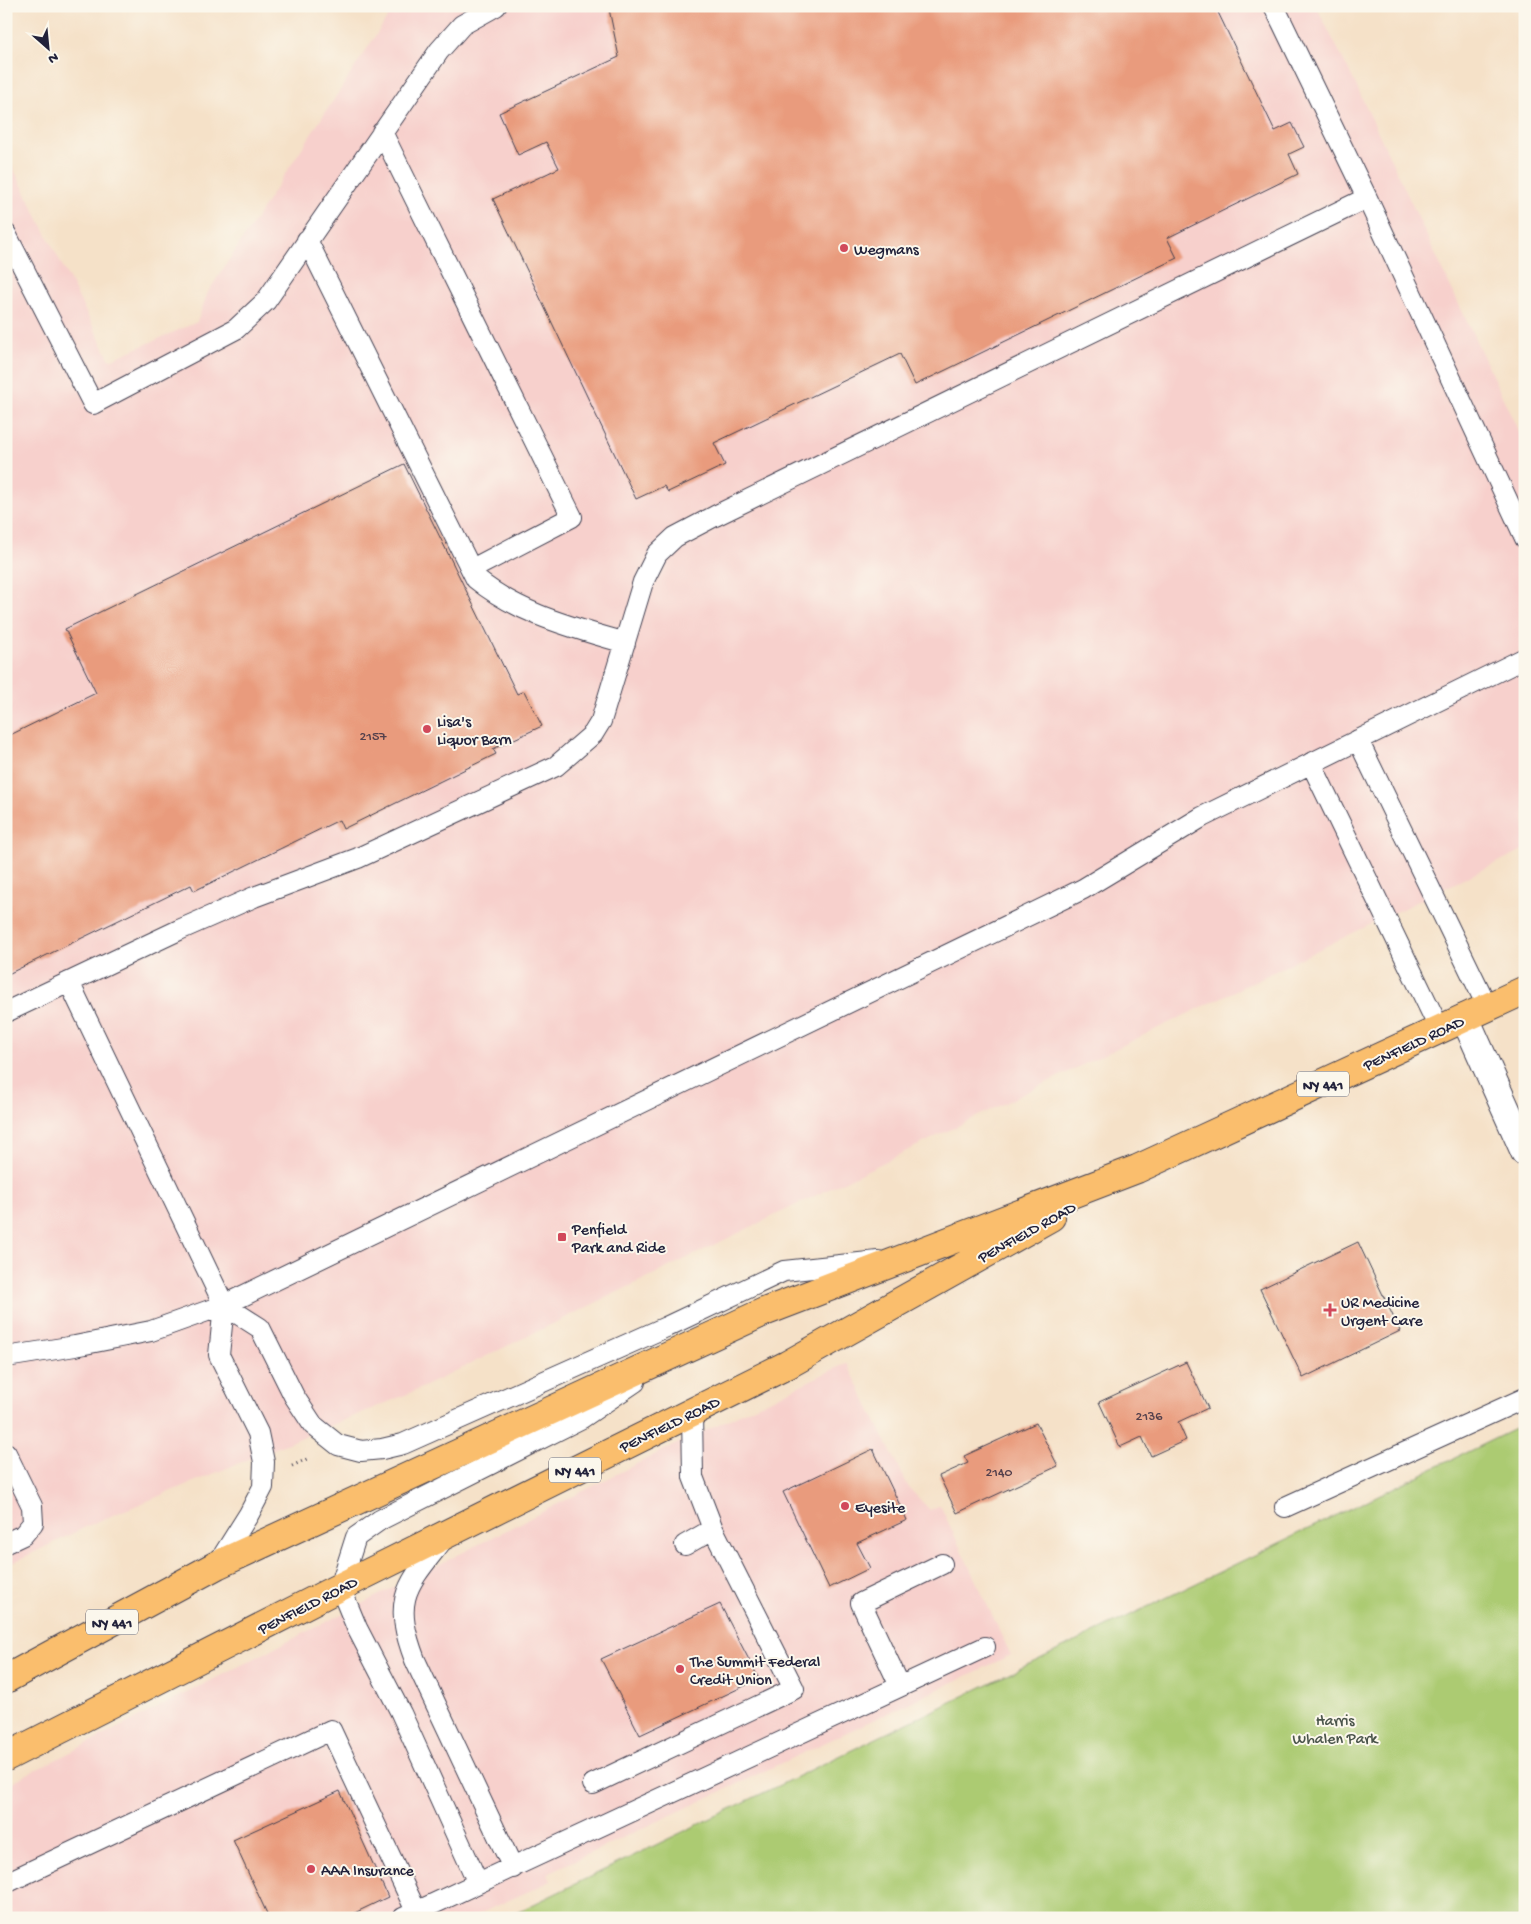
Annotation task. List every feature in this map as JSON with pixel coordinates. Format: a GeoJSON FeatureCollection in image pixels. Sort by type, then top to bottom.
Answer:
{"type":"FeatureCollection","features":[{"type":"Feature","properties":{"kind":"main road","name":"PENFIELD ROAD"},"geometry":{"type":"LineString","coordinates":[[6,1679],[217,1565],[764,1312],[1137,1169],[1525,990]]}},
{"type":"Feature","properties":{"kind":"main road","name":"PENFIELD ROAD"},"geometry":{"type":"LineString","coordinates":[[6,1757],[340,1587],[787,1365],[1137,1169]]}},
{"type":"Feature","properties":{"kind":"street"},"geometry":{"type":"LineString","coordinates":[[1476,1013],[1525,1152]]}},
{"type":"Feature","properties":{"kind":"lane"},"geometry":{"type":"LineString","coordinates":[[6,234],[93,404],[236,329],[266,301],[438,51],[462,25],[496,6]]}},
{"type":"Feature","properties":{"kind":"lane"},"geometry":{"type":"LineString","coordinates":[[1274,6],[1367,198],[1525,538]]}},
{"type":"Feature","properties":{"kind":"lane"},"geometry":{"type":"LineString","coordinates":[[382,132],[572,517],[472,569]]}},
{"type":"Feature","properties":{"kind":"lane"},"geometry":{"type":"LineString","coordinates":[[6,1012],[254,897],[358,858],[556,766],[593,734],[602,721],[643,582],[657,554],[675,537],[724,511],[1367,198]]}},
{"type":"Feature","properties":{"kind":"lane"},"geometry":{"type":"LineString","coordinates":[[307,240],[476,579],[495,594],[543,618],[625,643]]}},
{"type":"Feature","properties":{"kind":"lane"},"geometry":{"type":"LineString","coordinates":[[6,1357],[151,1331],[224,1305],[1083,889],[1202,817],[1525,658]]}},
{"type":"Feature","properties":{"kind":"lane"},"geometry":{"type":"LineString","coordinates":[[1358,740],[1476,1013]]}},
{"type":"Feature","properties":{"kind":"lane"},"geometry":{"type":"LineString","coordinates":[[1311,763],[1440,1030]]}},
{"type":"Feature","properties":{"kind":"lane"},"geometry":{"type":"LineString","coordinates":[[69,982],[224,1305],[219,1355],[258,1433],[264,1462],[263,1486],[249,1514],[217,1565]]}},
{"type":"Feature","properties":{"kind":"lane"},"geometry":{"type":"LineString","coordinates":[[224,1305],[260,1328],[294,1396],[313,1425],[338,1445],[361,1451],[403,1444],[657,1331],[784,1271],[908,1257]]}},
{"type":"Feature","properties":{"kind":"lane"},"geometry":{"type":"LineString","coordinates":[[478,1883],[401,1713],[357,1628],[340,1587],[356,1538],[380,1520],[582,1418],[682,1350]]}},
{"type":"Feature","properties":{"kind":"lane"},"geometry":{"type":"LineString","coordinates":[[1284,1507],[1525,1398]]}},
{"type":"Feature","properties":{"kind":"lane"},"geometry":{"type":"LineString","coordinates":[[593,1784],[794,1689],[713,1529],[693,1477],[692,1412]]}},
{"type":"Feature","properties":{"kind":"lane"},"geometry":{"type":"LineString","coordinates":[[6,1453],[32,1506],[33,1523],[23,1535],[6,1543]]}},
{"type":"Feature","properties":{"kind":"lane"},"geometry":{"type":"LineString","coordinates":[[685,1546],[713,1529]]}},
{"type":"Feature","properties":{"kind":"lane"},"geometry":{"type":"LineString","coordinates":[[447,1534],[410,1582],[402,1606],[404,1628],[415,1660],[512,1868]]}},
{"type":"Feature","properties":{"kind":"lane"},"geometry":{"type":"LineString","coordinates":[[900,1686],[861,1603],[942,1564]]}},
{"type":"Feature","properties":{"kind":"lane"},"geometry":{"type":"LineString","coordinates":[[6,1883],[330,1730],[410,1914],[984,1647]]}},
{"type":"Feature","properties":{"kind":"path"},"geometry":{"type":"LineString","coordinates":[[285,1469],[312,1457]]}},
{"type":"Feature","properties":{"kind":"shaded area"},"geometry":{"type":"Polygon","coordinates":[[[395,6],[1316,6],[1354,81],[1525,445],[1525,849],[415,1391],[96,1522],[6,1566],[6,154],[110,360],[197,322],[208,292],[395,6]]]}},
{"type":"Feature","properties":{"kind":"shaded area"},"geometry":{"type":"Polygon","coordinates":[[[847,1363],[909,1488],[930,1510],[940,1505],[1011,1655],[548,1873],[551,1881],[470,1918],[6,1918],[6,1785],[658,1453],[847,1363]]]}},
{"type":"Feature","properties":{"kind":"green space","name":"Harris Whalen Park"},"geometry":{"type":"Polygon","coordinates":[[[1525,1424],[1525,1918],[505,1918],[1525,1424]]]}},
{"type":"Feature","properties":{"kind":"building","name":"Wegmans"},"geometry":{"type":"Polygon","coordinates":[[[623,6],[1215,6],[1275,131],[1292,123],[1304,147],[1289,154],[1298,174],[1167,238],[1177,258],[915,385],[900,354],[714,443],[725,465],[668,492],[664,486],[636,499],[493,199],[559,168],[546,142],[518,155],[499,113],[619,57],[609,9],[623,6]]]}},
{"type":"Feature","properties":{"kind":"building"},"geometry":{"type":"Polygon","coordinates":[[[404,464],[517,694],[524,691],[542,726],[493,749],[496,754],[343,829],[339,820],[194,891],[191,885],[6,975],[6,737],[96,693],[65,629],[404,464]]]}},
{"type":"Feature","properties":{"kind":"building","name":"UR Medicine Urgent Care"},"geometry":{"type":"Polygon","coordinates":[[[1358,1242],[1400,1331],[1303,1378],[1260,1289],[1358,1242]]]}},
{"type":"Feature","properties":{"kind":"building"},"geometry":{"type":"Polygon","coordinates":[[[1186,1362],[1208,1408],[1178,1422],[1186,1440],[1151,1456],[1142,1437],[1120,1447],[1099,1402],[1186,1362]]]}},
{"type":"Feature","properties":{"kind":"building"},"geometry":{"type":"Polygon","coordinates":[[[1036,1423],[1058,1466],[957,1513],[939,1476],[968,1463],[964,1456],[1036,1423]]]}},
{"type":"Feature","properties":{"kind":"building","name":"Eyesite"},"geometry":{"type":"Polygon","coordinates":[[[873,1449],[907,1520],[857,1543],[870,1568],[829,1588],[783,1492],[873,1449]]]}},
{"type":"Feature","properties":{"kind":"building","name":"The Summit Federal Credit Union"},"geometry":{"type":"Polygon","coordinates":[[[720,1604],[759,1679],[640,1735],[601,1659],[720,1604]]]}},
{"type":"Feature","properties":{"kind":"building","name":"AAA Insurance"},"geometry":{"type":"Polygon","coordinates":[[[340,1791],[388,1897],[344,1918],[269,1918],[233,1840],[340,1791]]]}},
{"type":"Feature","properties":{"kind":"place","name":"Wegmans"},"geometry":{"type":"Point","coordinates":[844,248]}},
{"type":"Feature","properties":{"kind":"place","name":"Lisa's Liquor Barn"},"geometry":{"type":"Point","coordinates":[427,729]}},
{"type":"Feature","properties":{"kind":"place","name":"Penfield Park and Ride"},"geometry":{"type":"Point","coordinates":[562,1237]}},
{"type":"Feature","properties":{"kind":"place","name":"UR Medicine Urgent Care"},"geometry":{"type":"Point","coordinates":[1330,1310]}},
{"type":"Feature","properties":{"kind":"place","name":"Eyesite"},"geometry":{"type":"Point","coordinates":[845,1506]}},
{"type":"Feature","properties":{"kind":"place","name":"The Summit Federal Credit Union"},"geometry":{"type":"Point","coordinates":[680,1669]}},
{"type":"Feature","properties":{"kind":"place","name":"AAA Insurance"},"geometry":{"type":"Point","coordinates":[311,1869]}}]}
